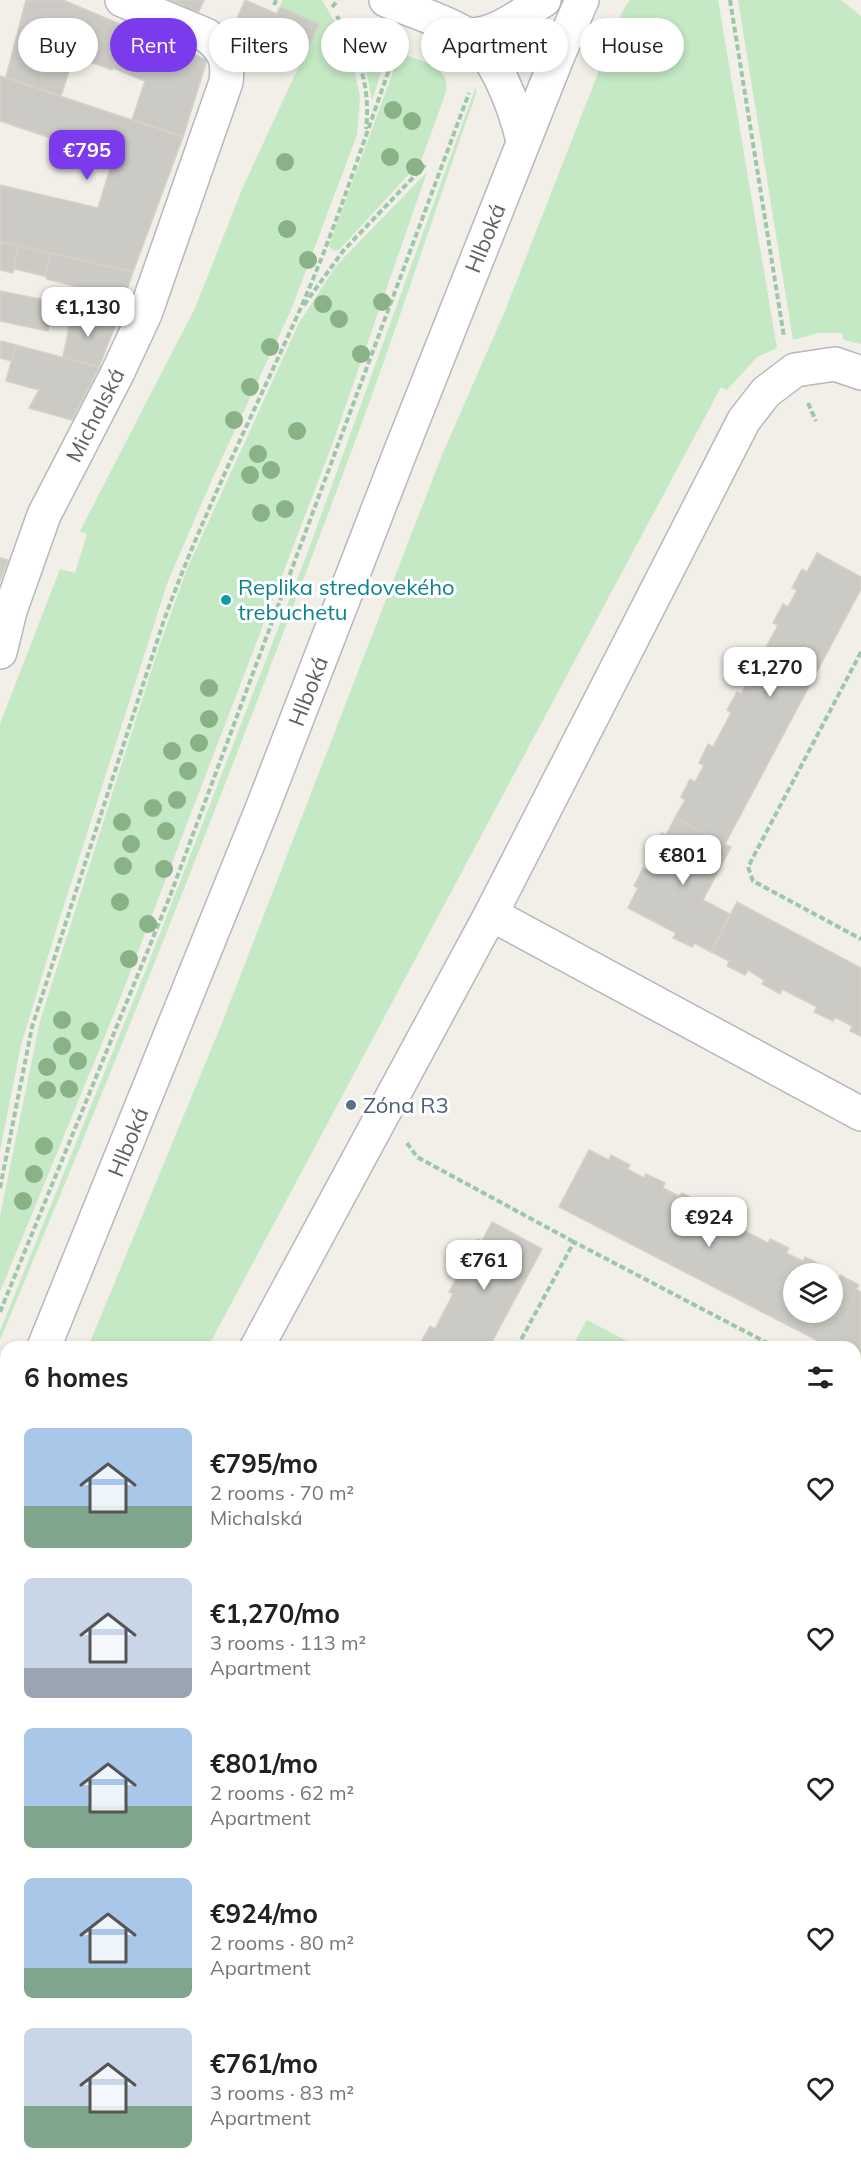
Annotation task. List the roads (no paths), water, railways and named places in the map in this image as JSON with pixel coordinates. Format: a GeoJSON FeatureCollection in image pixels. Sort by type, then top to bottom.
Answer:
{"type":"FeatureCollection","features":[{"type":"Feature","properties":{"kind":"street","name":"Michalská"},"geometry":{"type":"LineString","coordinates":[[0,652],[10,611],[44,515],[117,374],[145,314],[223,95],[228,68],[225,54],[217,44],[206,35],[122,0]]}},
{"type":"Feature","properties":{"kind":"street"},"geometry":{"type":"LineString","coordinates":[[386,0],[429,18]]}},
{"type":"Feature","properties":{"kind":"street"},"geometry":{"type":"LineString","coordinates":[[515,18],[544,0]]}},
{"type":"Feature","properties":{"kind":"street","name":"Hlboká"},"geometry":{"type":"LineString","coordinates":[[568,32],[582,0]]}},
{"type":"Feature","properties":{"kind":"street"},"geometry":{"type":"LineString","coordinates":[[568,42],[598,0]]}},
{"type":"Feature","properties":{"kind":"street"},"geometry":{"type":"LineString","coordinates":[[497,72],[515,111],[524,141]]}},
{"type":"Feature","properties":{"kind":"street","name":"Hlboká"},"geometry":{"type":"LineString","coordinates":[[46,1341],[262,809],[551,72]]}},
{"type":"Feature","properties":{"kind":"street"},"geometry":{"type":"LineString","coordinates":[[260,1341],[491,914],[744,420],[766,392],[795,370],[835,364],[861,373]]}},
{"type":"Feature","properties":{"kind":"street"},"geometry":{"type":"LineString","coordinates":[[491,914],[861,1114]]}},
{"type":"Feature","properties":{"kind":"place","name":"Replika stredovekého trebuchetu"},"geometry":{"type":"Point","coordinates":[226,600]}},
{"type":"Feature","properties":{"kind":"place","name":"Zóna R3"},"geometry":{"type":"Point","coordinates":[351,1105]}}]}
